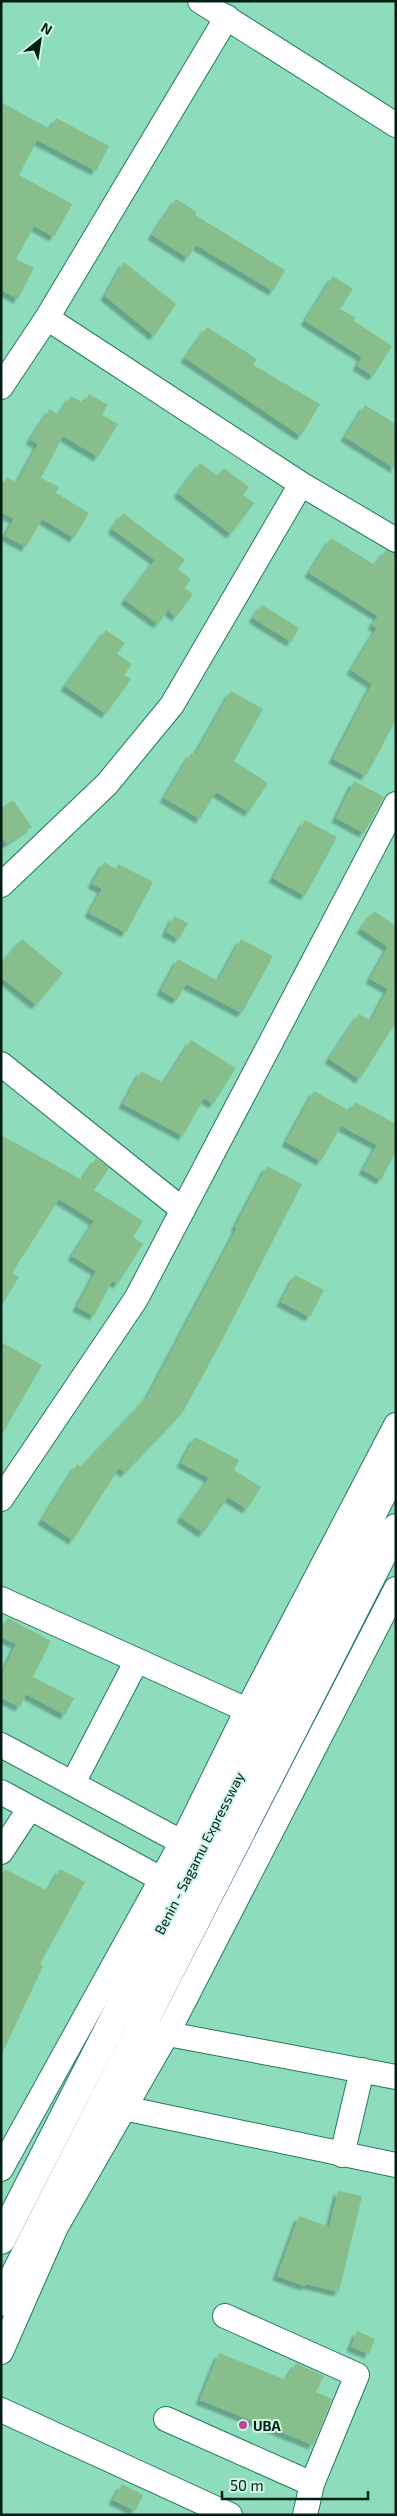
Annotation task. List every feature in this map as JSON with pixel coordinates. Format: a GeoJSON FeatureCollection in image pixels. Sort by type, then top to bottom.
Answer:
{"type":"FeatureCollection","features":[{"type":"Feature","properties":{"kind":"highway","name":"Benin - Sagamu Expressway"},"geometry":{"type":"LineString","coordinates":[[1,2240],[171,1885],[396,1466]]}},
{"type":"Feature","properties":{"kind":"highway"},"geometry":{"type":"LineString","coordinates":[[1,2302],[114,2106],[154,2031],[396,1528]]}},
{"type":"Feature","properties":{"kind":"street"},"geometry":{"type":"LineString","coordinates":[[200,1],[396,125]]}},
{"type":"Feature","properties":{"kind":"street"},"geometry":{"type":"LineString","coordinates":[[1,388],[47,318],[227,17]]}},
{"type":"Feature","properties":{"kind":"street"},"geometry":{"type":"LineString","coordinates":[[47,318],[301,484],[396,540]]}},
{"type":"Feature","properties":{"kind":"street"},"geometry":{"type":"LineString","coordinates":[[1,885],[107,784],[172,704],[301,484]]}},
{"type":"Feature","properties":{"kind":"street"},"geometry":{"type":"LineString","coordinates":[[5,1483],[136,1299],[396,804]]}},
{"type":"Feature","properties":{"kind":"street"},"geometry":{"type":"LineString","coordinates":[[1,1064],[183,1210]]}},
{"type":"Feature","properties":{"kind":"street"},"geometry":{"type":"LineString","coordinates":[[1,1745],[191,1847],[247,1710],[396,1425]]}},
{"type":"Feature","properties":{"kind":"street"},"geometry":{"type":"LineString","coordinates":[[396,1589],[154,2031],[396,2077]]}},
{"type":"Feature","properties":{"kind":"street"},"geometry":{"type":"LineString","coordinates":[[1,1598],[136,1662],[247,1710]]}},
{"type":"Feature","properties":{"kind":"street"},"geometry":{"type":"LineString","coordinates":[[73,1783],[136,1662]]}},
{"type":"Feature","properties":{"kind":"street"},"geometry":{"type":"LineString","coordinates":[[1,1792],[171,1885],[1,2169]]}},
{"type":"Feature","properties":{"kind":"street"},"geometry":{"type":"LineString","coordinates":[[1,1852],[30,1808]]}},
{"type":"Feature","properties":{"kind":"street"},"geometry":{"type":"LineString","coordinates":[[342,2155],[362,2070]]}},
{"type":"Feature","properties":{"kind":"street"},"geometry":{"type":"LineString","coordinates":[[1,2352],[56,2227],[114,2106],[396,2165]]}},
{"type":"Feature","properties":{"kind":"street"},"geometry":{"type":"LineString","coordinates":[[225,2316],[357,2375],[312,2484],[306,2515]]}},
{"type":"Feature","properties":{"kind":"street"},"geometry":{"type":"LineString","coordinates":[[1,2410],[230,2515]]}},
{"type":"Feature","properties":{"kind":"street"},"geometry":{"type":"LineString","coordinates":[[166,2419],[312,2484]]}},
{"type":"Feature","properties":{"kind":"building"},"geometry":{"type":"Polygon","coordinates":[[[1,102],[50,129],[56,118],[109,146],[96,171],[37,140],[19,175],[72,204],[54,237],[34,226],[16,259],[34,268],[18,299],[1,290],[1,102]]]}},
{"type":"Feature","properties":{"kind":"building"},"geometry":{"type":"Polygon","coordinates":[[[176,199],[197,212],[195,215],[285,270],[273,291],[196,245],[188,258],[152,235],[176,199]]]}},
{"type":"Feature","properties":{"kind":"building"},"geometry":{"type":"Polygon","coordinates":[[[124,262],[176,304],[154,336],[105,296],[124,262]]]}},
{"type":"Feature","properties":{"kind":"building"},"geometry":{"type":"Polygon","coordinates":[[[333,276],[353,289],[340,309],[356,318],[354,321],[392,346],[373,376],[357,366],[362,357],[305,321],[333,276]]]}},
{"type":"Feature","properties":{"kind":"building"},"geometry":{"type":"Polygon","coordinates":[[[207,327],[257,359],[253,365],[320,404],[301,436],[185,358],[207,327]]]}},
{"type":"Feature","properties":{"kind":"building"},"geometry":{"type":"Polygon","coordinates":[[[89,394],[108,405],[102,415],[118,424],[98,457],[63,436],[41,478],[59,487],[56,493],[89,513],[74,538],[42,519],[26,547],[5,536],[14,519],[1,512],[1,487],[7,477],[17,483],[38,444],[30,440],[50,409],[59,415],[71,396],[84,403],[89,394]]]}},
{"type":"Feature","properties":{"kind":"building"},"geometry":{"type":"Polygon","coordinates":[[[365,405],[396,424],[396,469],[345,437],[365,405]]]}},
{"type":"Feature","properties":{"kind":"building"},"geometry":{"type":"Polygon","coordinates":[[[200,463],[218,476],[224,468],[249,487],[243,495],[254,503],[231,534],[178,493],[200,463]]]}},
{"type":"Feature","properties":{"kind":"building"},"geometry":{"type":"Polygon","coordinates":[[[123,513],[185,560],[178,569],[191,579],[184,588],[193,594],[176,617],[168,610],[158,624],[125,600],[155,560],[112,529],[123,513]]]}},
{"type":"Feature","properties":{"kind":"building"},"geometry":{"type":"Polygon","coordinates":[[[331,538],[375,565],[386,550],[396,554],[396,720],[366,776],[333,759],[372,684],[351,670],[377,628],[372,625],[378,616],[309,573],[331,538]]]}},
{"type":"Feature","properties":{"kind":"building"},"geometry":{"type":"Polygon","coordinates":[[[262,605],[299,628],[291,642],[253,618],[262,605]]]}},
{"type":"Feature","properties":{"kind":"building"},"geometry":{"type":"Polygon","coordinates":[[[106,630],[125,643],[117,654],[132,664],[124,675],[131,679],[106,714],[65,686],[106,630]]]}},
{"type":"Feature","properties":{"kind":"building"},"geometry":{"type":"Polygon","coordinates":[[[231,691],[263,709],[234,761],[268,783],[249,812],[216,792],[200,819],[164,798],[191,753],[195,755],[231,691]]]}},
{"type":"Feature","properties":{"kind":"building"},"geometry":{"type":"Polygon","coordinates":[[[354,781],[384,797],[364,833],[336,818],[354,781]]]}},
{"type":"Feature","properties":{"kind":"building"},"geometry":{"type":"Polygon","coordinates":[[[13,800],[32,827],[7,844],[1,835],[1,808],[13,800]]]}},
{"type":"Feature","properties":{"kind":"building"},"geometry":{"type":"Polygon","coordinates":[[[305,820],[337,837],[305,896],[273,878],[305,820]]]}},
{"type":"Feature","properties":{"kind":"building"},"geometry":{"type":"Polygon","coordinates":[[[104,862],[116,869],[118,864],[153,882],[126,933],[89,913],[102,889],[92,884],[104,862]]]}},
{"type":"Feature","properties":{"kind":"building"},"geometry":{"type":"Polygon","coordinates":[[[374,911],[396,926],[396,1022],[360,1079],[329,1059],[359,1014],[371,1021],[388,989],[370,979],[388,947],[361,929],[374,911]]]}},
{"type":"Feature","properties":{"kind":"building"},"geometry":{"type":"Polygon","coordinates":[[[174,916],[188,923],[179,939],[166,932],[174,916]]]}},
{"type":"Feature","properties":{"kind":"building"},"geometry":{"type":"Polygon","coordinates":[[[22,939],[63,973],[36,1005],[1,977],[1,964],[22,939]]]}},
{"type":"Feature","properties":{"kind":"building"},"geometry":{"type":"Polygon","coordinates":[[[241,939],[273,956],[242,1013],[186,984],[177,1000],[161,991],[178,959],[218,981],[241,939]]]}},
{"type":"Feature","properties":{"kind":"building"},"geometry":{"type":"Polygon","coordinates":[[[191,1040],[236,1068],[213,1104],[204,1098],[183,1136],[123,1104],[141,1071],[164,1083],[191,1040]]]}},
{"type":"Feature","properties":{"kind":"building"},"geometry":{"type":"Polygon","coordinates":[[[314,1091],[350,1111],[355,1102],[396,1124],[396,1152],[381,1180],[363,1170],[377,1145],[341,1126],[321,1161],[286,1142],[314,1091]]]}},
{"type":"Feature","properties":{"kind":"building"},"geometry":{"type":"Polygon","coordinates":[[[1,1135],[82,1180],[96,1158],[109,1168],[94,1190],[143,1221],[133,1237],[143,1244],[118,1284],[112,1281],[94,1316],[77,1307],[96,1271],[72,1256],[94,1221],[59,1199],[12,1273],[19,1277],[1,1307],[1,1135]]]}},
{"type":"Feature","properties":{"kind":"building"},"geometry":{"type":"Polygon","coordinates":[[[267,1166],[302,1184],[219,1346],[183,1412],[125,1473],[119,1468],[73,1540],[42,1520],[77,1464],[81,1467],[148,1396],[237,1228],[235,1227],[267,1166]]]}},
{"type":"Feature","properties":{"kind":"building"},"geometry":{"type":"Polygon","coordinates":[[[295,1275],[324,1290],[310,1317],[281,1302],[295,1275]]]}},
{"type":"Feature","properties":{"kind":"building"},"geometry":{"type":"Polygon","coordinates":[[[1,1342],[42,1365],[1,1436],[1,1342]]]}},
{"type":"Feature","properties":{"kind":"building"},"geometry":{"type":"Polygon","coordinates":[[[195,1437],[239,1460],[234,1470],[261,1487],[247,1509],[228,1497],[203,1533],[181,1518],[209,1478],[181,1463],[195,1437]]]}},
{"type":"Feature","properties":{"kind":"building"},"geometry":{"type":"Polygon","coordinates":[[[8,1618],[51,1641],[33,1677],[74,1698],[65,1715],[26,1694],[20,1707],[1,1698],[1,1676],[16,1644],[1,1637],[1,1631],[8,1618]]]}},
{"type":"Feature","properties":{"kind":"building"},"geometry":{"type":"Polygon","coordinates":[[[5,1869],[48,1891],[60,1869],[85,1882],[40,1964],[43,1966],[1,2056],[1,1877],[5,1869]]]}},
{"type":"Feature","properties":{"kind":"building"},"geometry":{"type":"Polygon","coordinates":[[[338,2191],[362,2196],[339,2292],[306,2284],[305,2286],[277,2276],[299,2216],[329,2227],[338,2191]]]}},
{"type":"Feature","properties":{"kind":"building"},"geometry":{"type":"Polygon","coordinates":[[[357,2331],[375,2339],[369,2354],[351,2347],[357,2331]]]}},
{"type":"Feature","properties":{"kind":"building"},"geometry":{"type":"Polygon","coordinates":[[[219,2353],[286,2380],[296,2363],[324,2376],[316,2392],[332,2399],[313,2445],[200,2400],[219,2353]]]}},
{"type":"Feature","properties":{"kind":"building"},"geometry":{"type":"Polygon","coordinates":[[[122,2484],[143,2495],[135,2511],[113,2500],[122,2484]]]}},
{"type":"Feature","properties":{"kind":"place","name":"UBA"},"geometry":{"type":"Point","coordinates":[243,2425]}}]}
